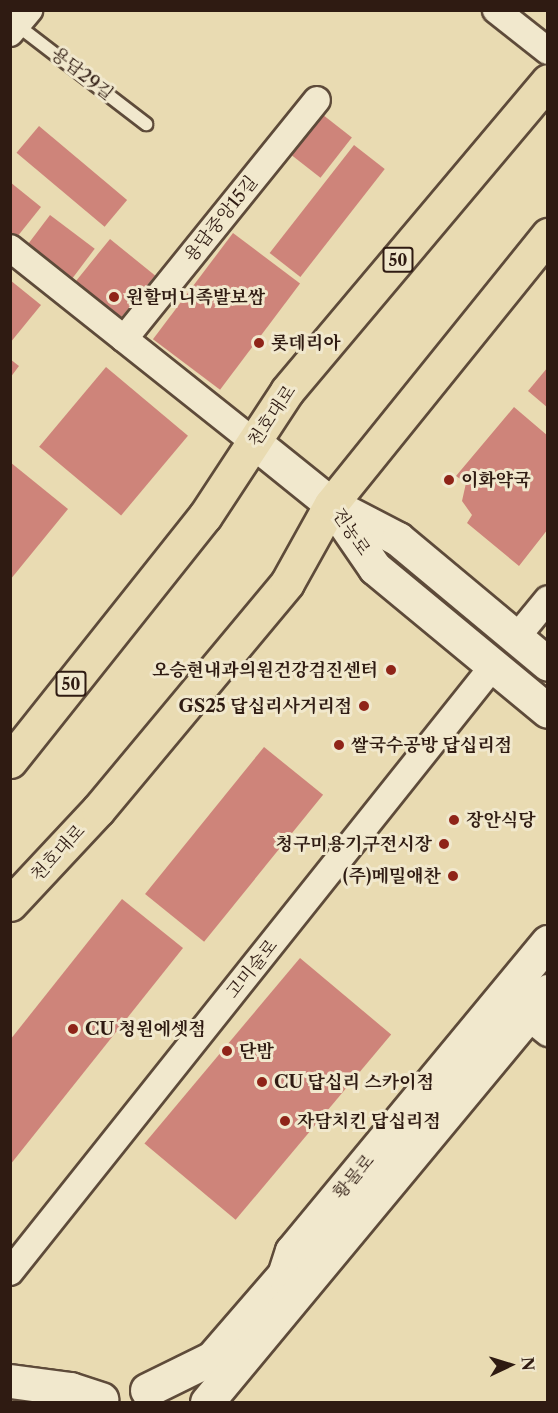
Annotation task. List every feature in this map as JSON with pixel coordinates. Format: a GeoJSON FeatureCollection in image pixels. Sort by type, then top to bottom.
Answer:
{"type":"FeatureCollection","features":[{"type":"Feature","properties":{"kind":"main road","name":"천호대로"},"geometry":{"type":"LineString","coordinates":[[10,761],[205,516],[287,391],[548,81]]}},
{"type":"Feature","properties":{"kind":"main road","name":"천호대로"},"geometry":{"type":"LineString","coordinates":[[10,904],[98,810],[287,583],[331,504],[548,236]]}},
{"type":"Feature","properties":{"kind":"street"},"geometry":{"type":"LineString","coordinates":[[496,10],[548,51]]}},
{"type":"Feature","properties":{"kind":"street","name":"용답중앙15길"},"geometry":{"type":"LineString","coordinates":[[124,339],[317,100]]}},
{"type":"Feature","properties":{"kind":"street"},"geometry":{"type":"LineString","coordinates":[[10,248],[331,504]]}},
{"type":"Feature","properties":{"kind":"street","name":"전농로"},"geometry":{"type":"LineString","coordinates":[[331,504],[398,539],[548,664]]}},
{"type":"Feature","properties":{"kind":"street","name":"전농로"},"geometry":{"type":"LineString","coordinates":[[331,504],[375,568],[548,711]]}},
{"type":"Feature","properties":{"kind":"street"},"geometry":{"type":"LineString","coordinates":[[516,638],[548,599]]}},
{"type":"Feature","properties":{"kind":"street","name":"고미술로"},"geometry":{"type":"LineString","coordinates":[[10,1272],[493,666]]}},
{"type":"Feature","properties":{"kind":"street","name":"황물로"},"geometry":{"type":"LineString","coordinates":[[160,1396],[212,1358],[284,1275],[292,1251],[548,942]]}},
{"type":"Feature","properties":{"kind":"street","name":"황물로"},"geometry":{"type":"LineString","coordinates":[[207,1402],[537,1024],[548,991]]}},
{"type":"Feature","properties":{"kind":"street"},"geometry":{"type":"LineString","coordinates":[[228,1402],[239,1367]]}},
{"type":"Feature","properties":{"kind":"street"},"geometry":{"type":"LineString","coordinates":[[10,1381],[70,1389],[99,1401],[131,1388],[160,1396]]}},
{"type":"Feature","properties":{"kind":"lane","name":"용답29길"},"geometry":{"type":"LineString","coordinates":[[19,23],[146,124]]}},
{"type":"Feature","properties":{"kind":"building"},"geometry":{"type":"Polygon","coordinates":[[[318,111],[352,137],[320,178],[287,151],[318,111]]]}},
{"type":"Feature","properties":{"kind":"building"},"geometry":{"type":"Polygon","coordinates":[[[39,126],[127,200],[105,227],[17,153],[39,126]]]}},
{"type":"Feature","properties":{"kind":"building"},"geometry":{"type":"Polygon","coordinates":[[[354,145],[385,169],[300,277],[270,253],[354,145]]]}},
{"type":"Feature","properties":{"kind":"building"},"geometry":{"type":"Polygon","coordinates":[[[10,182],[41,207],[13,242],[10,240],[10,182]]]}},
{"type":"Feature","properties":{"kind":"building"},"geometry":{"type":"Polygon","coordinates":[[[50,215],[95,249],[66,286],[22,253],[50,215]]]}},
{"type":"Feature","properties":{"kind":"building"},"geometry":{"type":"Polygon","coordinates":[[[233,233],[300,284],[220,390],[153,339],[233,233]]]}},
{"type":"Feature","properties":{"kind":"building"},"geometry":{"type":"Polygon","coordinates":[[[110,239],[155,276],[116,324],[71,287],[110,239]]]}},
{"type":"Feature","properties":{"kind":"building"},"geometry":{"type":"Polygon","coordinates":[[[10,280],[41,305],[10,343],[10,280]]]}},
{"type":"Feature","properties":{"kind":"building"},"geometry":{"type":"Polygon","coordinates":[[[10,359],[19,366],[10,378],[10,359]]]}},
{"type":"Feature","properties":{"kind":"building"},"geometry":{"type":"Polygon","coordinates":[[[106,367],[188,436],[121,515],[39,447],[106,367]]]}},
{"type":"Feature","properties":{"kind":"building"},"geometry":{"type":"Polygon","coordinates":[[[548,367],[548,408],[528,391],[548,367]]]}},
{"type":"Feature","properties":{"kind":"building"},"geometry":{"type":"Polygon","coordinates":[[[514,407],[548,436],[548,529],[519,566],[467,523],[472,515],[462,501],[466,483],[456,476],[514,407]]]}},
{"type":"Feature","properties":{"kind":"building"},"geometry":{"type":"Polygon","coordinates":[[[10,462],[68,509],[10,580],[10,462]]]}},
{"type":"Feature","properties":{"kind":"building"},"geometry":{"type":"Polygon","coordinates":[[[264,747],[323,795],[204,942],[145,894],[264,747]]]}},
{"type":"Feature","properties":{"kind":"building"},"geometry":{"type":"Polygon","coordinates":[[[122,899],[183,948],[10,1165],[10,1040],[122,899]]]}},
{"type":"Feature","properties":{"kind":"building"},"geometry":{"type":"Polygon","coordinates":[[[300,958],[391,1034],[236,1220],[144,1143],[300,958]]]}},
{"type":"Feature","properties":{"kind":"place","name":"원할머니족발보쌈"},"geometry":{"type":"Point","coordinates":[114,297]}},
{"type":"Feature","properties":{"kind":"place","name":"롯데리아"},"geometry":{"type":"Point","coordinates":[259,343]}},
{"type":"Feature","properties":{"kind":"place","name":"이화약국"},"geometry":{"type":"Point","coordinates":[449,480]}},
{"type":"Feature","properties":{"kind":"place","name":"오승현내과의원건강검진센터"},"geometry":{"type":"Point","coordinates":[391,670]}},
{"type":"Feature","properties":{"kind":"place","name":"GS25 답십리사거리점"},"geometry":{"type":"Point","coordinates":[364,706]}},
{"type":"Feature","properties":{"kind":"place","name":"쌀국수공방 답십리점"},"geometry":{"type":"Point","coordinates":[339,745]}},
{"type":"Feature","properties":{"kind":"place","name":"장안식당"},"geometry":{"type":"Point","coordinates":[454,820]}},
{"type":"Feature","properties":{"kind":"place","name":"청구미용기구전시장"},"geometry":{"type":"Point","coordinates":[444,844]}},
{"type":"Feature","properties":{"kind":"place","name":"(주)메밀애찬"},"geometry":{"type":"Point","coordinates":[453,876]}},
{"type":"Feature","properties":{"kind":"place","name":"CU 청원에셋점"},"geometry":{"type":"Point","coordinates":[73,1029]}},
{"type":"Feature","properties":{"kind":"place","name":"단밤"},"geometry":{"type":"Point","coordinates":[227,1051]}},
{"type":"Feature","properties":{"kind":"place","name":"CU 답십리 스카이점"},"geometry":{"type":"Point","coordinates":[262,1082]}},
{"type":"Feature","properties":{"kind":"place","name":"자담치킨 답십리점"},"geometry":{"type":"Point","coordinates":[285,1121]}}]}
